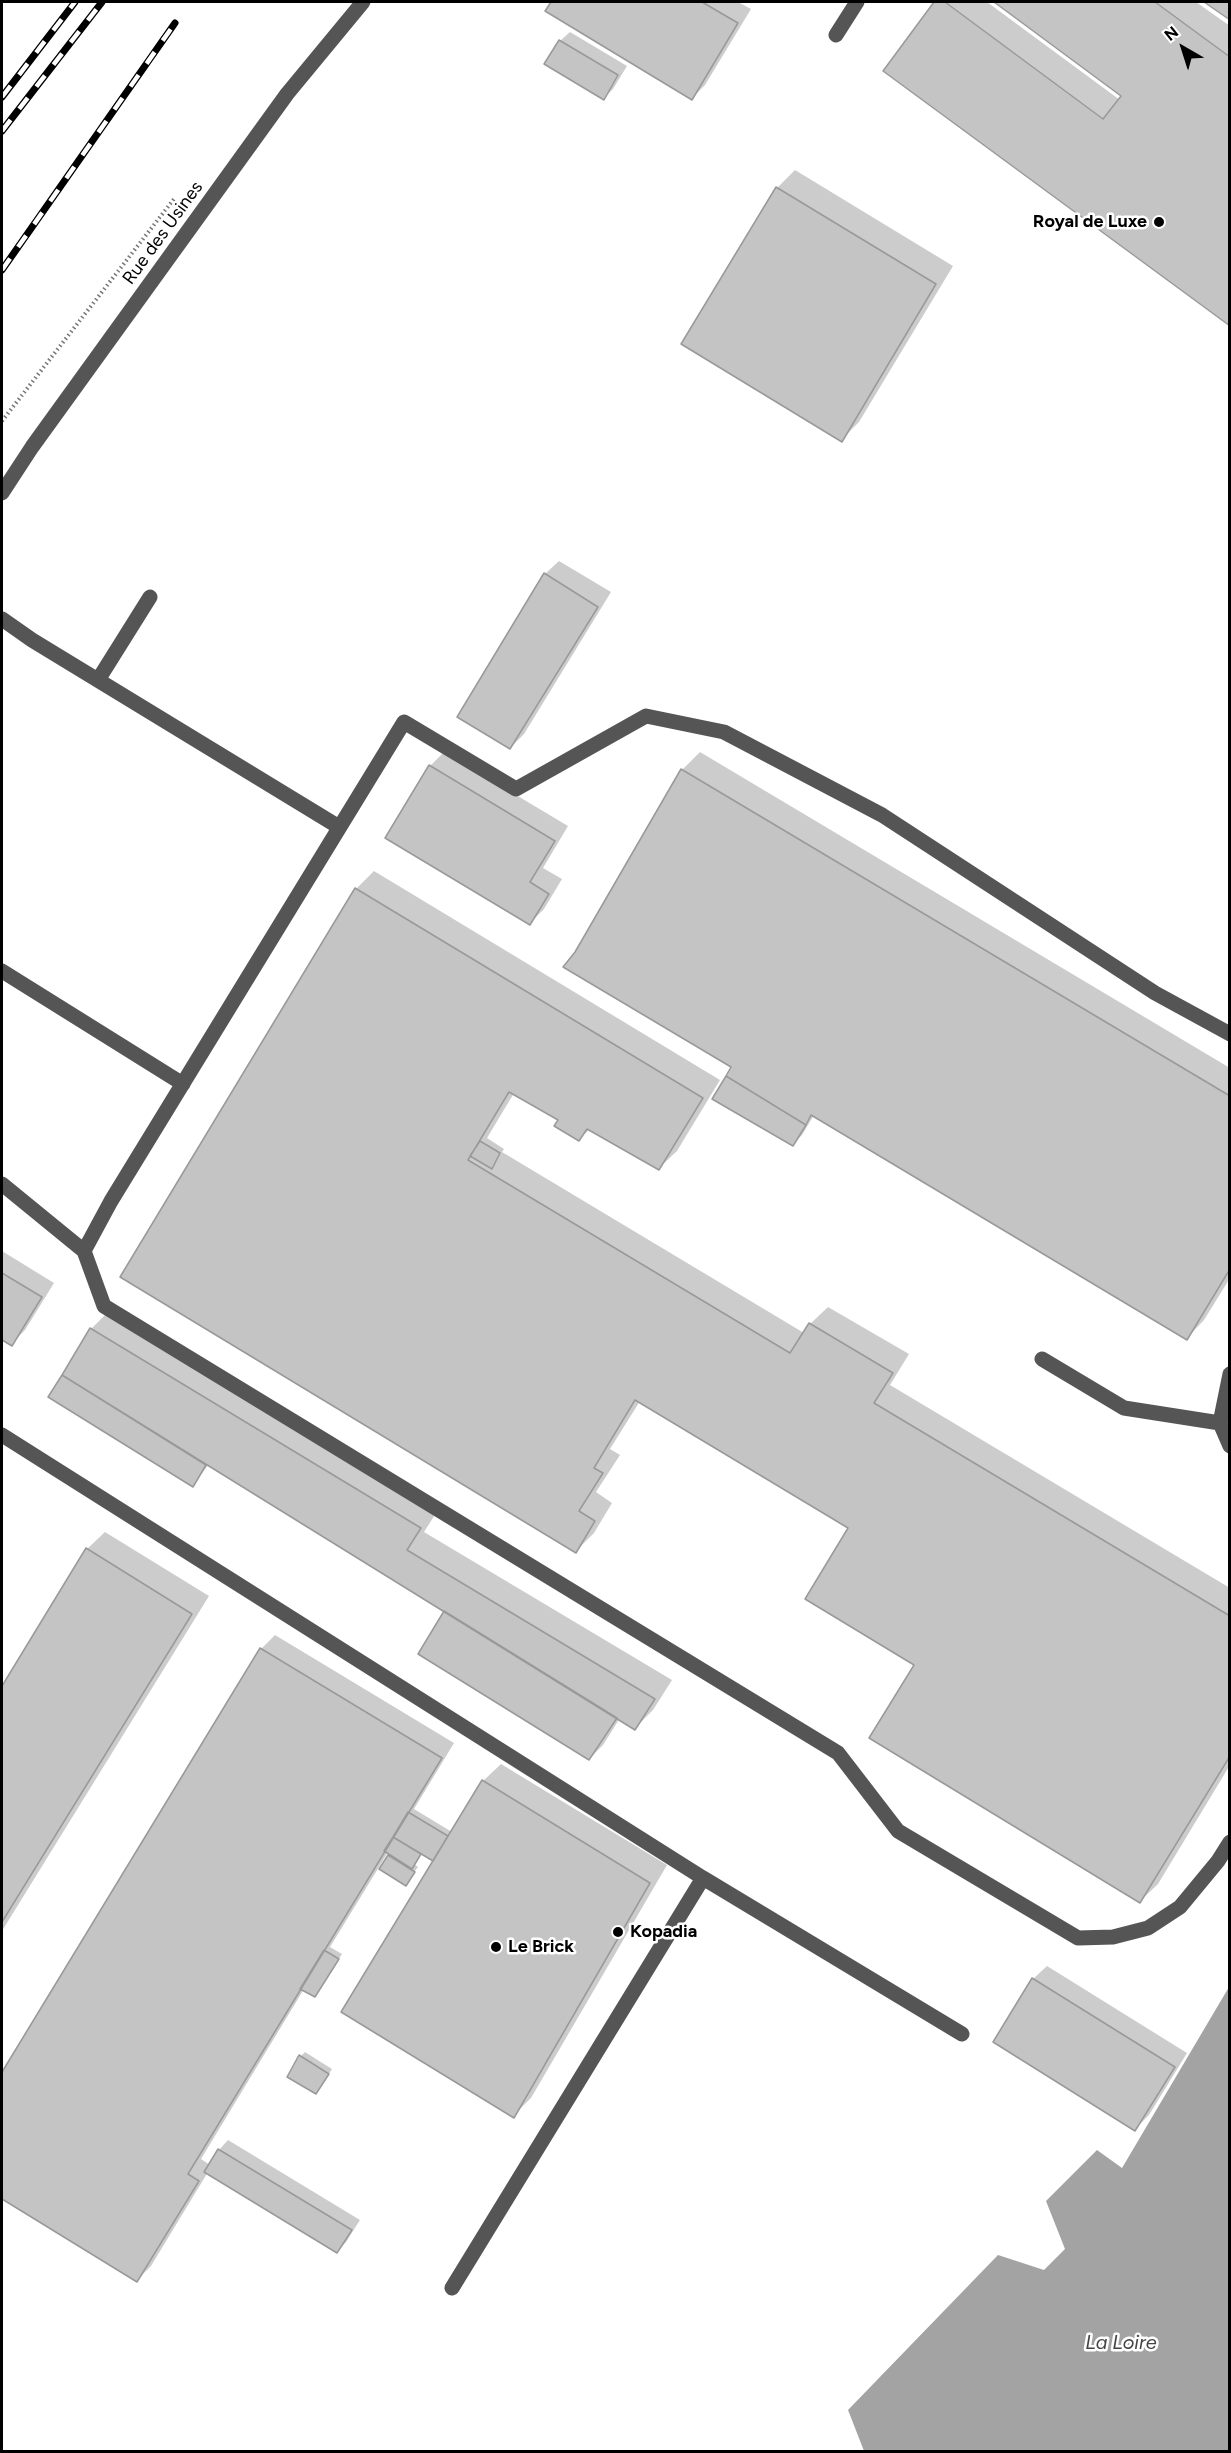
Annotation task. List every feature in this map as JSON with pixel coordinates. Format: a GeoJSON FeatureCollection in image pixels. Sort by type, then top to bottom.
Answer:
{"type":"FeatureCollection","features":[{"type":"Feature","properties":{"kind":"street","name":"Rue des Usines"},"geometry":{"type":"LineString","coordinates":[[2,493],[32,447],[287,94],[363,2]]}},
{"type":"Feature","properties":{"kind":"street"},"geometry":{"type":"LineString","coordinates":[[836,35],[857,2]]}},
{"type":"Feature","properties":{"kind":"street"},"geometry":{"type":"LineString","coordinates":[[98,680],[150,597]]}},
{"type":"Feature","properties":{"kind":"street"},"geometry":{"type":"LineString","coordinates":[[2,619],[339,827]]}},
{"type":"Feature","properties":{"kind":"street"},"geometry":{"type":"LineString","coordinates":[[84,1251],[111,1201],[404,722],[516,789],[646,716],[724,732],[882,815],[1155,993],[1230,1034]]}},
{"type":"Feature","properties":{"kind":"street"},"geometry":{"type":"LineString","coordinates":[[2,971],[183,1084]]}},
{"type":"Feature","properties":{"kind":"street"},"geometry":{"type":"LineString","coordinates":[[2,1184],[84,1251],[104,1306],[837,1753],[898,1831],[1078,1938],[1113,1937],[1148,1928],[1180,1906],[1218,1861],[1230,1842]]}},
{"type":"Feature","properties":{"kind":"street"},"geometry":{"type":"LineString","coordinates":[[1042,1359],[1124,1408],[1220,1423]]}},
{"type":"Feature","properties":{"kind":"street"},"geometry":{"type":"LineString","coordinates":[[1230,1374],[1220,1423],[1230,1446]]}},
{"type":"Feature","properties":{"kind":"street"},"geometry":{"type":"LineString","coordinates":[[2,1435],[704,1878],[962,2034]]}},
{"type":"Feature","properties":{"kind":"street"},"geometry":{"type":"LineString","coordinates":[[452,2288],[704,1878]]}},
{"type":"Feature","properties":{"kind":"path"},"geometry":{"type":"LineString","coordinates":[[2,421],[178,194]]}},
{"type":"Feature","properties":{"kind":"water","name":"La Loire"},"geometry":{"type":"Polygon","coordinates":[[[1229,1987],[1229,2451],[864,2451],[848,2410],[998,2255],[1044,2270],[1065,2249],[1046,2201],[1097,2150],[1122,2168],[1229,1987]]]}},
{"type":"Feature","properties":{"kind":"building"},"geometry":{"type":"Polygon","coordinates":[[[551,2],[702,2],[738,23],[692,100],[545,11],[551,2]]]}},
{"type":"Feature","properties":{"kind":"building","name":"Royal de Luxe"},"geometry":{"type":"Polygon","coordinates":[[[934,2],[945,2],[1103,119],[1121,96],[994,2],[1155,2],[1230,57],[1230,326],[883,71],[934,2]]]}},
{"type":"Feature","properties":{"kind":"building"},"geometry":{"type":"Polygon","coordinates":[[[1204,2],[1230,2],[1230,20],[1204,2]]]}},
{"type":"Feature","properties":{"kind":"building"},"geometry":{"type":"Polygon","coordinates":[[[559,40],[618,75],[604,100],[544,64],[559,40]]]}},
{"type":"Feature","properties":{"kind":"building"},"geometry":{"type":"Polygon","coordinates":[[[776,187],[936,284],[842,442],[681,344],[776,187]]]}},
{"type":"Feature","properties":{"kind":"building"},"geometry":{"type":"Polygon","coordinates":[[[544,573],[598,607],[510,749],[457,717],[544,573]]]}},
{"type":"Feature","properties":{"kind":"building"},"geometry":{"type":"Polygon","coordinates":[[[429,765],[555,841],[530,882],[549,894],[530,925],[385,838],[429,765]]]}},
{"type":"Feature","properties":{"kind":"building"},"geometry":{"type":"Polygon","coordinates":[[[681,769],[1230,1096],[1230,1269],[1187,1340],[811,1115],[806,1125],[726,1076],[731,1067],[563,967],[575,952],[681,769]]]}},
{"type":"Feature","properties":{"kind":"building"},"geometry":{"type":"Polygon","coordinates":[[[355,888],[703,1098],[659,1170],[587,1129],[579,1141],[554,1126],[558,1120],[509,1092],[468,1160],[790,1353],[809,1323],[893,1373],[874,1403],[1230,1616],[1230,1756],[1140,1903],[869,1738],[914,1665],[805,1599],[848,1528],[635,1400],[594,1468],[603,1473],[579,1511],[595,1521],[576,1553],[120,1277],[355,888]]]}},
{"type":"Feature","properties":{"kind":"building"},"geometry":{"type":"Polygon","coordinates":[[[726,1076],[806,1125],[793,1146],[712,1099],[726,1076]]]}},
{"type":"Feature","properties":{"kind":"building"},"geometry":{"type":"Polygon","coordinates":[[[480,1141],[500,1153],[492,1169],[470,1156],[480,1141]]]}},
{"type":"Feature","properties":{"kind":"building"},"geometry":{"type":"Polygon","coordinates":[[[2,1273],[42,1297],[12,1346],[2,1340],[2,1273]]]}},
{"type":"Feature","properties":{"kind":"building"},"geometry":{"type":"Polygon","coordinates":[[[90,1328],[421,1528],[407,1550],[655,1699],[635,1730],[62,1375],[90,1328]]]}},
{"type":"Feature","properties":{"kind":"building"},"geometry":{"type":"Polygon","coordinates":[[[62,1375],[206,1465],[193,1487],[48,1397],[62,1375]]]}},
{"type":"Feature","properties":{"kind":"building"},"geometry":{"type":"Polygon","coordinates":[[[86,1548],[192,1614],[2,1922],[2,1686],[86,1548]]]}},
{"type":"Feature","properties":{"kind":"building"},"geometry":{"type":"Polygon","coordinates":[[[444,1611],[617,1718],[589,1760],[418,1654],[444,1611]]]}},
{"type":"Feature","properties":{"kind":"building"},"geometry":{"type":"Polygon","coordinates":[[[260,1648],[442,1758],[188,2174],[199,2181],[137,2282],[2,2199],[2,2072],[260,1648]]]}},
{"type":"Feature","properties":{"kind":"building","name":"Le Brick"},"geometry":{"type":"Polygon","coordinates":[[[482,1780],[650,1883],[514,2118],[341,2012],[482,1780]]]}},
{"type":"Feature","properties":{"kind":"building"},"geometry":{"type":"Polygon","coordinates":[[[408,1812],[448,1836],[433,1861],[393,1837],[408,1812]]]}},
{"type":"Feature","properties":{"kind":"building"},"geometry":{"type":"Polygon","coordinates":[[[393,1837],[421,1854],[412,1869],[384,1851],[393,1837]]]}},
{"type":"Feature","properties":{"kind":"building"},"geometry":{"type":"Polygon","coordinates":[[[388,1855],[415,1872],[406,1886],[379,1869],[388,1855]]]}},
{"type":"Feature","properties":{"kind":"building"},"geometry":{"type":"Polygon","coordinates":[[[324,1950],[339,1959],[315,1997],[300,1989],[324,1950]]]}},
{"type":"Feature","properties":{"kind":"building"},"geometry":{"type":"Polygon","coordinates":[[[1032,1978],[1175,2067],[1135,2131],[993,2042],[1032,1978]]]}},
{"type":"Feature","properties":{"kind":"building"},"geometry":{"type":"Polygon","coordinates":[[[299,2055],[329,2074],[316,2094],[287,2077],[299,2055]]]}},
{"type":"Feature","properties":{"kind":"building"},"geometry":{"type":"Polygon","coordinates":[[[218,2149],[352,2230],[337,2253],[204,2172],[218,2149]]]}},
{"type":"Feature","properties":{"kind":"railway"},"geometry":{"type":"LineString","coordinates":[[2,97],[75,2]]}},
{"type":"Feature","properties":{"kind":"railway"},"geometry":{"type":"LineString","coordinates":[[2,131],[102,2]]}},
{"type":"Feature","properties":{"kind":"railway"},"geometry":{"type":"LineString","coordinates":[[2,270],[175,23]]}},
{"type":"Feature","properties":{"kind":"place","name":"Royal de Luxe"},"geometry":{"type":"Point","coordinates":[1159,222]}},
{"type":"Feature","properties":{"kind":"place","name":"Kopadia"},"geometry":{"type":"Point","coordinates":[618,1932]}},
{"type":"Feature","properties":{"kind":"place","name":"Le Brick"},"geometry":{"type":"Point","coordinates":[496,1947]}}]}
